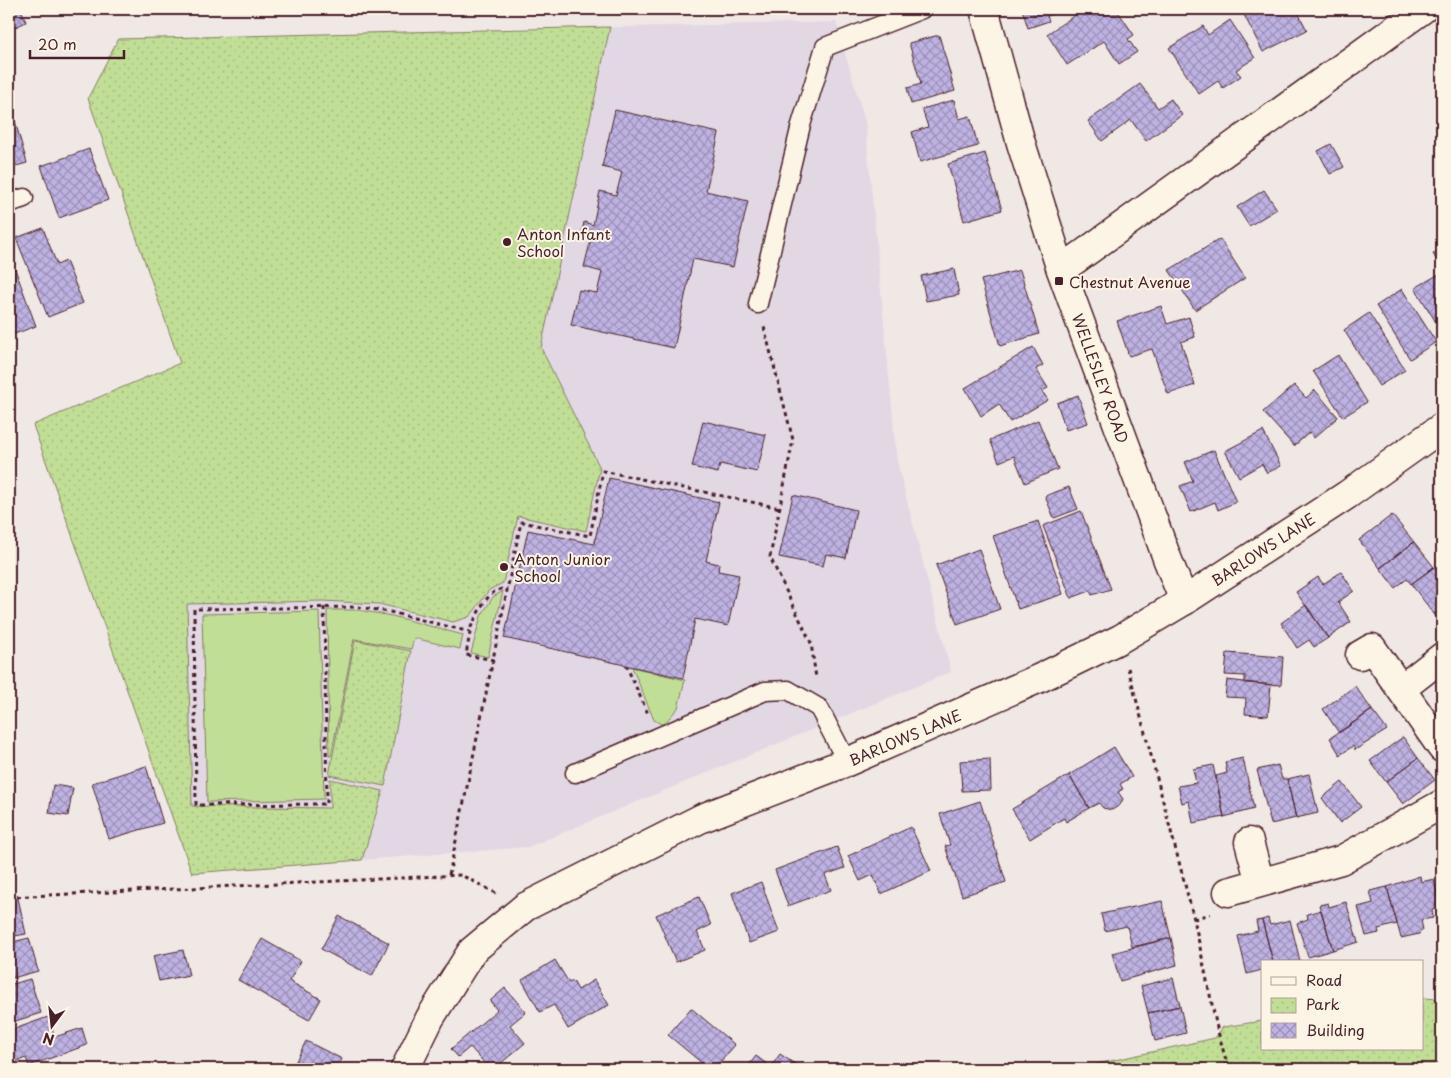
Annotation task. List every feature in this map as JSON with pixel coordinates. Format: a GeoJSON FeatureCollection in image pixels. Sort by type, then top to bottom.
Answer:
{"type":"FeatureCollection","features":[{"type":"Feature","properties":{"kind":"street","name":"WELLESLEY ROAD"},"geometry":{"type":"LineString","coordinates":[[984,9],[1021,143],[1061,270],[1184,601]]}},
{"type":"Feature","properties":{"kind":"street"},"geometry":{"type":"LineString","coordinates":[[1061,270],[1423,9]]}},
{"type":"Feature","properties":{"kind":"street","name":"BARLOWS LANE"},"geometry":{"type":"LineString","coordinates":[[405,1069],[430,1018],[472,951],[525,907],[702,818],[847,762],[1040,678],[1120,639],[1184,601],[1347,495],[1442,427]]}},
{"type":"Feature","properties":{"kind":"street"},"geometry":{"type":"LineString","coordinates":[[1360,655],[1372,648],[1442,748]]}},
{"type":"Feature","properties":{"kind":"street"},"geometry":{"type":"LineString","coordinates":[[1401,689],[1442,657]]}},
{"type":"Feature","properties":{"kind":"street"},"geometry":{"type":"LineString","coordinates":[[1228,892],[1342,860],[1442,804]]}},
{"type":"Feature","properties":{"kind":"street"},"geometry":{"type":"LineString","coordinates":[[1249,842],[1260,883]]}},
{"type":"Feature","properties":{"kind":"lane"},"geometry":{"type":"LineString","coordinates":[[758,304],[801,126],[826,47],[922,9]]}},
{"type":"Feature","properties":{"kind":"lane"},"geometry":{"type":"LineString","coordinates":[[575,773],[765,691],[788,690],[819,708],[847,762]]}},
{"type":"Feature","properties":{"kind":"path"},"geometry":{"type":"LineString","coordinates":[[758,304],[793,440],[770,557],[811,643],[819,708]]}},
{"type":"Feature","properties":{"kind":"path"},"geometry":{"type":"LineString","coordinates":[[449,876],[521,522],[590,536],[603,471],[780,508]]}},
{"type":"Feature","properties":{"kind":"path"},"geometry":{"type":"LineString","coordinates":[[494,660],[466,655],[470,632],[491,593],[501,588],[508,589]]}},
{"type":"Feature","properties":{"kind":"path"},"geometry":{"type":"LineString","coordinates":[[324,607],[327,804],[196,805],[194,609],[324,607],[358,607],[390,612],[470,632]]}},
{"type":"Feature","properties":{"kind":"path"},"geometry":{"type":"LineString","coordinates":[[1120,639],[1194,919],[1227,1064],[1231,1069]]}},
{"type":"Feature","properties":{"kind":"path"},"geometry":{"type":"LineString","coordinates":[[626,665],[658,737]]}},
{"type":"Feature","properties":{"kind":"path"},"geometry":{"type":"LineString","coordinates":[[9,896],[461,875],[525,907]]}},
{"type":"Feature","properties":{"kind":"path"},"geometry":{"type":"LineString","coordinates":[[1218,1069],[1227,1064]]}},
{"type":"Feature","properties":{"kind":"shaded area"},"geometry":{"type":"Polygon","coordinates":[[[836,22],[865,121],[897,461],[951,672],[528,847],[192,873],[33,425],[180,363],[88,98],[118,39],[836,22]]]}},
{"type":"Feature","properties":{"kind":"green space"},"geometry":{"type":"Polygon","coordinates":[[[610,27],[541,348],[600,468],[586,531],[518,516],[503,583],[489,590],[469,617],[453,622],[379,604],[323,601],[187,604],[192,806],[330,808],[330,779],[383,791],[362,860],[192,873],[33,425],[180,363],[88,98],[118,39],[610,27]]]}},
{"type":"Feature","properties":{"kind":"green space"},"geometry":{"type":"Polygon","coordinates":[[[503,591],[488,657],[471,653],[481,616],[493,597],[503,591]]]}},
{"type":"Feature","properties":{"kind":"green space"},"geometry":{"type":"Polygon","coordinates":[[[327,610],[358,610],[392,616],[463,635],[460,649],[414,638],[411,649],[354,639],[331,756],[329,756],[327,610]]]}},
{"type":"Feature","properties":{"kind":"green space"},"geometry":{"type":"Polygon","coordinates":[[[319,611],[324,799],[207,802],[202,614],[319,611]]]}},
{"type":"Feature","properties":{"kind":"green space"},"geometry":{"type":"Polygon","coordinates":[[[355,640],[411,651],[385,786],[329,775],[355,640]]]}},
{"type":"Feature","properties":{"kind":"green space"},"geometry":{"type":"Polygon","coordinates":[[[632,667],[685,680],[678,708],[664,724],[654,720],[632,667]]]}},
{"type":"Feature","properties":{"kind":"green space"},"geometry":{"type":"Polygon","coordinates":[[[1424,998],[1442,999],[1442,1069],[1074,1069],[1215,1038],[1223,1027],[1261,1021],[1261,1050],[1424,1050],[1424,998]]]}},
{"type":"Feature","properties":{"kind":"building"},"geometry":{"type":"Polygon","coordinates":[[[9,9],[21,9],[26,22],[9,30],[9,9]]]}},
{"type":"Feature","properties":{"kind":"building"},"geometry":{"type":"Polygon","coordinates":[[[1022,9],[1060,9],[1061,11],[1047,16],[1049,21],[1028,28],[1022,9]]]}},
{"type":"Feature","properties":{"kind":"building"},"geometry":{"type":"Polygon","coordinates":[[[1084,9],[1119,9],[1117,10],[1134,35],[1128,39],[1137,52],[1119,64],[1104,41],[1067,65],[1047,34],[1084,9]]]}},
{"type":"Feature","properties":{"kind":"building"},"geometry":{"type":"Polygon","coordinates":[[[1241,9],[1296,9],[1307,30],[1263,52],[1241,9]]]}},
{"type":"Feature","properties":{"kind":"building"},"geometry":{"type":"Polygon","coordinates":[[[1230,20],[1255,58],[1236,70],[1241,76],[1223,88],[1218,81],[1199,94],[1169,48],[1203,26],[1208,35],[1230,20]]]}},
{"type":"Feature","properties":{"kind":"building"},"geometry":{"type":"Polygon","coordinates":[[[939,35],[955,91],[911,104],[907,88],[921,84],[909,43],[939,35]]]}},
{"type":"Feature","properties":{"kind":"building"},"geometry":{"type":"Polygon","coordinates":[[[1140,84],[1158,108],[1171,99],[1182,115],[1146,141],[1131,120],[1102,141],[1088,121],[1140,84]]]}},
{"type":"Feature","properties":{"kind":"building"},"geometry":{"type":"Polygon","coordinates":[[[954,100],[959,119],[970,116],[978,146],[920,162],[912,132],[928,127],[922,109],[954,100]]]}},
{"type":"Feature","properties":{"kind":"building"},"geometry":{"type":"Polygon","coordinates":[[[615,110],[719,133],[706,191],[748,201],[733,267],[693,259],[674,348],[571,325],[579,290],[597,293],[602,272],[584,267],[591,239],[581,237],[584,222],[593,225],[600,191],[616,195],[622,172],[602,167],[615,110]]]}},
{"type":"Feature","properties":{"kind":"building"},"geometry":{"type":"Polygon","coordinates":[[[15,121],[27,163],[9,168],[9,122],[15,121]]]}},
{"type":"Feature","properties":{"kind":"building"},"geometry":{"type":"Polygon","coordinates":[[[1331,144],[1344,167],[1330,174],[1318,151],[1331,144]]]}},
{"type":"Feature","properties":{"kind":"building"},"geometry":{"type":"Polygon","coordinates":[[[89,149],[108,200],[59,218],[41,166],[89,149]]]}},
{"type":"Feature","properties":{"kind":"building"},"geometry":{"type":"Polygon","coordinates":[[[985,153],[1002,210],[964,221],[948,164],[985,153]]]}},
{"type":"Feature","properties":{"kind":"building"},"geometry":{"type":"Polygon","coordinates":[[[1264,190],[1277,209],[1249,226],[1237,207],[1264,190]]]}},
{"type":"Feature","properties":{"kind":"building"},"geometry":{"type":"Polygon","coordinates":[[[43,228],[57,265],[66,261],[83,303],[48,317],[16,238],[43,228]]]}},
{"type":"Feature","properties":{"kind":"building"},"geometry":{"type":"Polygon","coordinates":[[[1220,239],[1245,278],[1195,310],[1169,270],[1220,239]]]}},
{"type":"Feature","properties":{"kind":"building"},"geometry":{"type":"Polygon","coordinates":[[[1442,248],[1442,269],[1433,254],[1442,248]]]}},
{"type":"Feature","properties":{"kind":"building"},"geometry":{"type":"Polygon","coordinates":[[[15,269],[36,326],[9,336],[9,271],[15,269]]]}},
{"type":"Feature","properties":{"kind":"building"},"geometry":{"type":"Polygon","coordinates":[[[954,269],[959,295],[926,301],[921,276],[954,269]]]}},
{"type":"Feature","properties":{"kind":"building"},"geometry":{"type":"Polygon","coordinates":[[[1020,270],[1039,334],[1000,346],[981,280],[1020,270]]]}},
{"type":"Feature","properties":{"kind":"building"},"geometry":{"type":"Polygon","coordinates":[[[1441,273],[1442,276],[1442,332],[1415,288],[1441,273]]]}},
{"type":"Feature","properties":{"kind":"building"},"geometry":{"type":"Polygon","coordinates":[[[1402,289],[1436,342],[1410,359],[1376,306],[1402,289]]]}},
{"type":"Feature","properties":{"kind":"building"},"geometry":{"type":"Polygon","coordinates":[[[1161,306],[1167,324],[1189,317],[1195,337],[1181,342],[1195,385],[1168,394],[1152,349],[1129,356],[1117,321],[1161,306]]]}},
{"type":"Feature","properties":{"kind":"building"},"geometry":{"type":"Polygon","coordinates":[[[1369,313],[1405,370],[1379,386],[1344,330],[1369,313]]]}},
{"type":"Feature","properties":{"kind":"building"},"geometry":{"type":"Polygon","coordinates":[[[1033,347],[1043,365],[1036,369],[1048,388],[1042,391],[1048,400],[1010,422],[999,404],[981,416],[965,388],[1033,347]]]}},
{"type":"Feature","properties":{"kind":"building"},"geometry":{"type":"Polygon","coordinates":[[[1338,355],[1367,402],[1343,417],[1313,371],[1338,355]]]}},
{"type":"Feature","properties":{"kind":"building"},"geometry":{"type":"Polygon","coordinates":[[[1294,385],[1306,398],[1315,390],[1338,417],[1314,438],[1310,432],[1294,446],[1263,412],[1294,385]]]}},
{"type":"Feature","properties":{"kind":"building"},"geometry":{"type":"Polygon","coordinates":[[[1078,395],[1088,423],[1066,430],[1057,403],[1078,395]]]}},
{"type":"Feature","properties":{"kind":"building"},"geometry":{"type":"Polygon","coordinates":[[[1038,420],[1058,469],[1025,483],[1014,456],[999,462],[990,440],[1038,420]]]}},
{"type":"Feature","properties":{"kind":"building"},"geometry":{"type":"Polygon","coordinates":[[[703,421],[766,435],[757,472],[720,464],[718,473],[692,467],[703,421]]]}},
{"type":"Feature","properties":{"kind":"building"},"geometry":{"type":"Polygon","coordinates":[[[1263,431],[1281,466],[1267,473],[1262,464],[1239,477],[1225,451],[1263,431]]]}},
{"type":"Feature","properties":{"kind":"building"},"geometry":{"type":"Polygon","coordinates":[[[1214,450],[1236,502],[1218,510],[1215,502],[1191,512],[1180,486],[1193,481],[1185,462],[1214,450]]]}},
{"type":"Feature","properties":{"kind":"building"},"geometry":{"type":"Polygon","coordinates":[[[609,478],[719,502],[706,561],[719,564],[718,571],[739,575],[728,626],[695,619],[683,678],[504,638],[528,530],[594,544],[609,478]]]}},
{"type":"Feature","properties":{"kind":"building"},"geometry":{"type":"Polygon","coordinates":[[[1069,487],[1078,509],[1054,518],[1045,496],[1069,487]]]}},
{"type":"Feature","properties":{"kind":"building"},"geometry":{"type":"Polygon","coordinates":[[[793,495],[856,510],[846,558],[826,554],[823,566],[779,557],[793,495]]]}},
{"type":"Feature","properties":{"kind":"building"},"geometry":{"type":"Polygon","coordinates":[[[1081,511],[1111,589],[1092,595],[1090,591],[1071,598],[1043,526],[1081,511]]]}},
{"type":"Feature","properties":{"kind":"building"},"geometry":{"type":"Polygon","coordinates":[[[1392,515],[1414,542],[1380,568],[1359,540],[1392,515]]]}},
{"type":"Feature","properties":{"kind":"building"},"geometry":{"type":"Polygon","coordinates":[[[1038,521],[1063,594],[1018,609],[993,536],[1038,521]]]}},
{"type":"Feature","properties":{"kind":"building"},"geometry":{"type":"Polygon","coordinates":[[[1414,542],[1434,567],[1411,584],[1407,579],[1395,588],[1380,568],[1414,542]]]}},
{"type":"Feature","properties":{"kind":"building"},"geometry":{"type":"Polygon","coordinates":[[[979,549],[1000,609],[957,624],[936,565],[979,549]]]}},
{"type":"Feature","properties":{"kind":"building"},"geometry":{"type":"Polygon","coordinates":[[[1434,567],[1442,578],[1442,608],[1434,614],[1411,584],[1434,567]]]}},
{"type":"Feature","properties":{"kind":"building"},"geometry":{"type":"Polygon","coordinates":[[[1341,572],[1354,591],[1338,602],[1351,622],[1328,638],[1296,592],[1318,577],[1323,584],[1341,572]]]}},
{"type":"Feature","properties":{"kind":"building"},"geometry":{"type":"Polygon","coordinates":[[[1306,605],[1328,638],[1314,647],[1309,640],[1297,648],[1281,623],[1306,605]]]}},
{"type":"Feature","properties":{"kind":"building"},"geometry":{"type":"Polygon","coordinates":[[[1442,608],[1442,625],[1434,614],[1442,608]]]}},
{"type":"Feature","properties":{"kind":"building"},"geometry":{"type":"Polygon","coordinates":[[[1227,653],[1283,657],[1281,685],[1245,683],[1245,676],[1225,675],[1227,653]]]}},
{"type":"Feature","properties":{"kind":"building"},"geometry":{"type":"Polygon","coordinates":[[[1227,680],[1271,685],[1268,716],[1245,714],[1246,698],[1225,697],[1227,680]]]}},
{"type":"Feature","properties":{"kind":"building"},"geometry":{"type":"Polygon","coordinates":[[[1355,686],[1372,710],[1339,733],[1323,709],[1355,686]]]}},
{"type":"Feature","properties":{"kind":"building"},"geometry":{"type":"Polygon","coordinates":[[[1372,710],[1387,730],[1355,750],[1353,746],[1340,755],[1330,738],[1372,710]]]}},
{"type":"Feature","properties":{"kind":"building"},"geometry":{"type":"Polygon","coordinates":[[[1403,737],[1418,758],[1386,782],[1370,761],[1403,737]]]}},
{"type":"Feature","properties":{"kind":"building"},"geometry":{"type":"Polygon","coordinates":[[[1114,747],[1132,777],[1120,784],[1123,789],[1118,792],[1123,799],[1120,805],[1112,810],[1103,808],[1099,803],[1089,808],[1069,775],[1114,747]]]}},
{"type":"Feature","properties":{"kind":"building"},"geometry":{"type":"Polygon","coordinates":[[[1243,758],[1254,809],[1224,817],[1216,776],[1227,773],[1225,762],[1243,758]]]}},
{"type":"Feature","properties":{"kind":"building"},"geometry":{"type":"Polygon","coordinates":[[[1418,758],[1435,780],[1403,804],[1386,782],[1418,758]]]}},
{"type":"Feature","properties":{"kind":"building"},"geometry":{"type":"Polygon","coordinates":[[[990,759],[991,790],[962,791],[960,761],[990,759]]]}},
{"type":"Feature","properties":{"kind":"building"},"geometry":{"type":"Polygon","coordinates":[[[1213,765],[1224,817],[1193,823],[1189,801],[1182,803],[1178,786],[1196,783],[1193,769],[1213,765]]]}},
{"type":"Feature","properties":{"kind":"building"},"geometry":{"type":"Polygon","coordinates":[[[1278,765],[1282,779],[1287,779],[1296,818],[1271,824],[1257,770],[1278,765]]]}},
{"type":"Feature","properties":{"kind":"building"},"geometry":{"type":"Polygon","coordinates":[[[146,766],[163,823],[109,839],[92,783],[146,766]]]}},
{"type":"Feature","properties":{"kind":"building"},"geometry":{"type":"Polygon","coordinates":[[[1309,774],[1318,813],[1296,818],[1287,779],[1309,774]]]}},
{"type":"Feature","properties":{"kind":"building"},"geometry":{"type":"Polygon","coordinates":[[[1069,775],[1089,808],[1066,822],[1064,818],[1030,839],[1012,809],[1069,775]]]}},
{"type":"Feature","properties":{"kind":"building"},"geometry":{"type":"Polygon","coordinates":[[[1342,782],[1361,807],[1340,823],[1322,798],[1342,782]]]}},
{"type":"Feature","properties":{"kind":"building"},"geometry":{"type":"Polygon","coordinates":[[[53,785],[73,788],[68,816],[49,813],[53,785]]]}},
{"type":"Feature","properties":{"kind":"building"},"geometry":{"type":"Polygon","coordinates":[[[980,801],[1006,882],[962,896],[945,846],[950,845],[940,814],[980,801]]]}},
{"type":"Feature","properties":{"kind":"building"},"geometry":{"type":"Polygon","coordinates":[[[911,827],[931,871],[881,894],[873,875],[860,881],[848,856],[911,827]]]}},
{"type":"Feature","properties":{"kind":"building"},"geometry":{"type":"Polygon","coordinates":[[[837,847],[845,868],[825,875],[831,890],[788,906],[775,870],[837,847]]]}},
{"type":"Feature","properties":{"kind":"building"},"geometry":{"type":"Polygon","coordinates":[[[1420,876],[1421,882],[1434,879],[1440,908],[1432,910],[1433,918],[1421,920],[1423,930],[1419,934],[1401,938],[1387,887],[1420,876]]]}},
{"type":"Feature","properties":{"kind":"building"},"geometry":{"type":"Polygon","coordinates":[[[761,882],[779,932],[749,943],[732,893],[761,882]]]}},
{"type":"Feature","properties":{"kind":"building"},"geometry":{"type":"Polygon","coordinates":[[[1387,887],[1397,924],[1378,929],[1379,933],[1366,936],[1358,907],[1373,903],[1370,891],[1387,887]]]}},
{"type":"Feature","properties":{"kind":"building"},"geometry":{"type":"Polygon","coordinates":[[[699,897],[711,925],[697,932],[705,950],[676,962],[656,915],[699,897]]]}},
{"type":"Feature","properties":{"kind":"building"},"geometry":{"type":"Polygon","coordinates":[[[18,898],[26,934],[9,937],[9,900],[18,898]]]}},
{"type":"Feature","properties":{"kind":"building"},"geometry":{"type":"Polygon","coordinates":[[[1162,901],[1171,938],[1132,947],[1127,926],[1105,931],[1101,914],[1162,901]]]}},
{"type":"Feature","properties":{"kind":"building"},"geometry":{"type":"Polygon","coordinates":[[[1346,902],[1358,942],[1333,950],[1319,905],[1328,903],[1329,907],[1346,902]]]}},
{"type":"Feature","properties":{"kind":"building"},"geometry":{"type":"Polygon","coordinates":[[[1321,910],[1333,950],[1308,957],[1297,923],[1308,919],[1307,914],[1321,910]]]}},
{"type":"Feature","properties":{"kind":"building"},"geometry":{"type":"Polygon","coordinates":[[[339,916],[389,943],[372,976],[321,949],[339,916]]]}},
{"type":"Feature","properties":{"kind":"building"},"geometry":{"type":"Polygon","coordinates":[[[1268,918],[1270,925],[1290,920],[1300,960],[1272,960],[1262,920],[1268,918]]]}},
{"type":"Feature","properties":{"kind":"building"},"geometry":{"type":"Polygon","coordinates":[[[1262,920],[1272,960],[1261,960],[1261,970],[1247,974],[1238,936],[1258,931],[1256,921],[1262,920]]]}},
{"type":"Feature","properties":{"kind":"building"},"geometry":{"type":"Polygon","coordinates":[[[29,938],[38,971],[9,979],[9,943],[29,938]]]}},
{"type":"Feature","properties":{"kind":"building"},"geometry":{"type":"Polygon","coordinates":[[[1171,938],[1177,965],[1120,981],[1112,953],[1171,938]]]}},
{"type":"Feature","properties":{"kind":"building"},"geometry":{"type":"Polygon","coordinates":[[[262,939],[301,961],[289,981],[321,999],[309,1020],[238,980],[262,939]]]}},
{"type":"Feature","properties":{"kind":"building"},"geometry":{"type":"Polygon","coordinates":[[[183,950],[189,975],[159,981],[153,956],[183,950]]]}},
{"type":"Feature","properties":{"kind":"building"},"geometry":{"type":"Polygon","coordinates":[[[555,960],[569,983],[573,981],[578,990],[594,980],[609,1005],[568,1029],[554,1005],[540,1012],[522,980],[555,960]]]}},
{"type":"Feature","properties":{"kind":"building"},"geometry":{"type":"Polygon","coordinates":[[[1173,978],[1180,1006],[1148,1013],[1141,986],[1173,978]]]}},
{"type":"Feature","properties":{"kind":"building"},"geometry":{"type":"Polygon","coordinates":[[[30,979],[41,1013],[9,1023],[9,985],[30,979]]]}},
{"type":"Feature","properties":{"kind":"building"},"geometry":{"type":"Polygon","coordinates":[[[505,988],[526,1012],[510,1025],[525,1043],[494,1069],[490,1069],[470,1047],[458,1057],[451,1049],[497,1010],[490,1001],[505,988]]]}},
{"type":"Feature","properties":{"kind":"building"},"geometry":{"type":"Polygon","coordinates":[[[1180,1006],[1186,1033],[1155,1041],[1148,1013],[1180,1006]]]}},
{"type":"Feature","properties":{"kind":"building"},"geometry":{"type":"Polygon","coordinates":[[[691,1008],[735,1045],[714,1069],[709,1069],[668,1035],[691,1008]]]}},
{"type":"Feature","properties":{"kind":"building"},"geometry":{"type":"Polygon","coordinates":[[[48,1017],[55,1037],[82,1028],[87,1045],[29,1066],[26,1058],[9,1064],[9,1031],[48,1017]]]}},
{"type":"Feature","properties":{"kind":"building"},"geometry":{"type":"Polygon","coordinates":[[[306,1041],[342,1059],[337,1069],[292,1069],[306,1041]]]}},
{"type":"Feature","properties":{"kind":"building"},"geometry":{"type":"Polygon","coordinates":[[[780,1054],[802,1069],[746,1069],[756,1056],[771,1067],[780,1054]]]}},
{"type":"Feature","properties":{"kind":"building"},"geometry":{"type":"Polygon","coordinates":[[[59,1062],[62,1069],[37,1069],[59,1062]]]}},
{"type":"Feature","properties":{"kind":"place","name":"Anton Infant School"},"geometry":{"type":"Point","coordinates":[507,242]}},
{"type":"Feature","properties":{"kind":"place","name":"Chestnut Avenue"},"geometry":{"type":"Point","coordinates":[1059,281]}},
{"type":"Feature","properties":{"kind":"place","name":"Anton Junior School"},"geometry":{"type":"Point","coordinates":[504,567]}}]}
